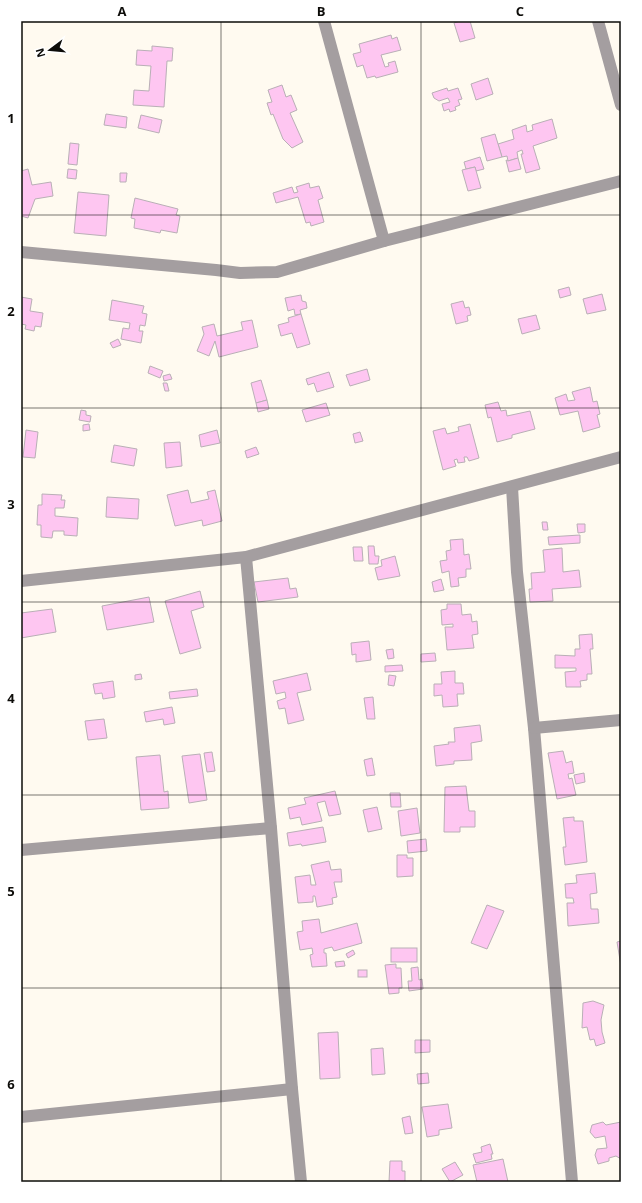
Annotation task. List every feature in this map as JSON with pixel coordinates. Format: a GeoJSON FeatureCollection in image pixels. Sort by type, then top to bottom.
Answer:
{"type":"FeatureCollection","features":[{"type":"Feature","properties":{"kind":"street"},"geometry":{"type":"LineString","coordinates":[[324,21],[384,241]]}},
{"type":"Feature","properties":{"kind":"street"},"geometry":{"type":"LineString","coordinates":[[598,21],[621,105]]}},
{"type":"Feature","properties":{"kind":"street"},"geometry":{"type":"LineString","coordinates":[[21,252],[240,273],[277,272],[384,241],[621,181]]}},
{"type":"Feature","properties":{"kind":"street"},"geometry":{"type":"LineString","coordinates":[[21,581],[246,557],[621,457]]}},
{"type":"Feature","properties":{"kind":"street"},"geometry":{"type":"LineString","coordinates":[[512,487],[517,572],[534,728],[572,1182]]}},
{"type":"Feature","properties":{"kind":"street"},"geometry":{"type":"LineString","coordinates":[[246,557],[301,1182]]}},
{"type":"Feature","properties":{"kind":"street"},"geometry":{"type":"LineString","coordinates":[[534,728],[621,720]]}},
{"type":"Feature","properties":{"kind":"street"},"geometry":{"type":"LineString","coordinates":[[21,850],[271,828]]}},
{"type":"Feature","properties":{"kind":"street"},"geometry":{"type":"LineString","coordinates":[[21,1117],[292,1089]]}},
{"type":"Feature","properties":{"kind":"building"},"geometry":{"type":"Polygon","coordinates":[[[460,21],[470,21],[475,38],[460,42],[454,23],[460,21]]]}},
{"type":"Feature","properties":{"kind":"building"},"geometry":{"type":"Polygon","coordinates":[[[391,35],[392,39],[397,37],[401,50],[381,55],[385,67],[389,66],[388,63],[395,61],[398,72],[376,78],[375,76],[367,78],[363,65],[357,67],[353,54],[361,52],[359,44],[391,35]]]}},
{"type":"Feature","properties":{"kind":"building"},"geometry":{"type":"Polygon","coordinates":[[[152,46],[173,48],[172,61],[167,61],[164,107],[133,105],[134,90],[149,91],[151,66],[136,65],[137,50],[152,51],[152,46]]]}},
{"type":"Feature","properties":{"kind":"building"},"geometry":{"type":"Polygon","coordinates":[[[488,78],[493,94],[476,100],[471,84],[488,78]]]}},
{"type":"Feature","properties":{"kind":"building"},"geometry":{"type":"Polygon","coordinates":[[[282,85],[286,97],[291,95],[297,110],[290,113],[303,142],[292,148],[283,139],[273,114],[271,115],[267,103],[272,102],[268,90],[282,85]]]}},
{"type":"Feature","properties":{"kind":"building"},"geometry":{"type":"Polygon","coordinates":[[[447,88],[448,91],[458,88],[462,99],[458,100],[460,105],[455,107],[456,110],[450,112],[449,109],[444,111],[442,104],[450,102],[448,98],[439,101],[434,98],[432,93],[447,88]]]}},
{"type":"Feature","properties":{"kind":"building"},"geometry":{"type":"Polygon","coordinates":[[[106,114],[127,117],[126,128],[104,125],[106,114]]]}},
{"type":"Feature","properties":{"kind":"building"},"geometry":{"type":"Polygon","coordinates":[[[141,115],[162,120],[159,133],[138,128],[141,115]]]}},
{"type":"Feature","properties":{"kind":"building"},"geometry":{"type":"Polygon","coordinates":[[[552,119],[557,138],[533,146],[540,169],[526,173],[521,154],[523,154],[522,150],[517,152],[518,158],[508,161],[507,156],[502,157],[498,144],[514,139],[512,130],[526,125],[527,132],[533,130],[532,125],[552,119]]]}},
{"type":"Feature","properties":{"kind":"building"},"geometry":{"type":"Polygon","coordinates":[[[495,134],[502,157],[487,161],[481,138],[495,134]]]}},
{"type":"Feature","properties":{"kind":"building"},"geometry":{"type":"Polygon","coordinates":[[[70,143],[79,144],[77,165],[68,164],[70,143]]]}},
{"type":"Feature","properties":{"kind":"building"},"geometry":{"type":"Polygon","coordinates":[[[480,157],[484,169],[476,171],[475,167],[466,169],[464,162],[480,157]]]}},
{"type":"Feature","properties":{"kind":"building"},"geometry":{"type":"Polygon","coordinates":[[[518,158],[521,169],[509,172],[506,160],[508,161],[518,158]]]}},
{"type":"Feature","properties":{"kind":"building"},"geometry":{"type":"Polygon","coordinates":[[[475,167],[481,188],[468,191],[462,170],[475,167]]]}},
{"type":"Feature","properties":{"kind":"building"},"geometry":{"type":"Polygon","coordinates":[[[28,169],[32,185],[51,182],[53,196],[35,199],[28,218],[21,216],[21,171],[28,169]]]}},
{"type":"Feature","properties":{"kind":"building"},"geometry":{"type":"Polygon","coordinates":[[[68,169],[77,170],[76,179],[67,178],[68,169]]]}},
{"type":"Feature","properties":{"kind":"building"},"geometry":{"type":"Polygon","coordinates":[[[120,173],[127,173],[126,182],[120,182],[120,173]]]}},
{"type":"Feature","properties":{"kind":"building"},"geometry":{"type":"Polygon","coordinates":[[[309,183],[310,188],[319,186],[323,198],[318,200],[324,222],[311,226],[310,222],[306,223],[298,197],[276,203],[273,193],[292,187],[294,193],[298,192],[296,187],[309,183]]]}},
{"type":"Feature","properties":{"kind":"building"},"geometry":{"type":"Polygon","coordinates":[[[78,192],[109,195],[106,236],[74,233],[78,192]]]}},
{"type":"Feature","properties":{"kind":"building"},"geometry":{"type":"Polygon","coordinates":[[[135,198],[178,209],[176,215],[180,216],[177,233],[161,230],[160,233],[134,228],[135,219],[131,218],[135,198]]]}},
{"type":"Feature","properties":{"kind":"building"},"geometry":{"type":"Polygon","coordinates":[[[569,287],[571,295],[560,298],[558,290],[569,287]]]}},
{"type":"Feature","properties":{"kind":"building"},"geometry":{"type":"Polygon","coordinates":[[[602,294],[606,310],[587,314],[583,299],[602,294]]]}},
{"type":"Feature","properties":{"kind":"building"},"geometry":{"type":"Polygon","coordinates":[[[301,295],[302,301],[306,302],[307,308],[300,310],[301,314],[295,315],[294,309],[288,311],[285,298],[301,295]]]}},
{"type":"Feature","properties":{"kind":"building"},"geometry":{"type":"Polygon","coordinates":[[[21,297],[32,299],[30,311],[43,313],[41,327],[35,326],[34,331],[25,329],[26,325],[21,324],[21,297]]]}},
{"type":"Feature","properties":{"kind":"building"},"geometry":{"type":"Polygon","coordinates":[[[112,300],[144,306],[142,313],[147,314],[145,326],[140,325],[139,331],[143,331],[141,343],[121,339],[123,328],[129,329],[130,323],[109,320],[112,300]]]}},
{"type":"Feature","properties":{"kind":"building"},"geometry":{"type":"Polygon","coordinates":[[[463,301],[465,308],[469,307],[471,315],[467,316],[468,321],[456,324],[451,304],[463,301]]]}},
{"type":"Feature","properties":{"kind":"building"},"geometry":{"type":"Polygon","coordinates":[[[301,314],[310,344],[297,348],[292,333],[281,336],[278,325],[289,322],[288,318],[301,314]]]}},
{"type":"Feature","properties":{"kind":"building"},"geometry":{"type":"Polygon","coordinates":[[[536,315],[540,329],[522,334],[518,319],[536,315]]]}},
{"type":"Feature","properties":{"kind":"building"},"geometry":{"type":"Polygon","coordinates":[[[252,320],[258,347],[219,357],[215,341],[209,356],[197,351],[204,334],[202,327],[214,324],[217,336],[243,330],[241,322],[252,320]]]}},
{"type":"Feature","properties":{"kind":"building"},"geometry":{"type":"Polygon","coordinates":[[[118,339],[121,345],[113,348],[110,343],[118,339]]]}},
{"type":"Feature","properties":{"kind":"building"},"geometry":{"type":"Polygon","coordinates":[[[150,366],[163,371],[160,378],[148,373],[150,366]]]}},
{"type":"Feature","properties":{"kind":"building"},"geometry":{"type":"Polygon","coordinates":[[[367,369],[370,380],[350,386],[346,375],[367,369]]]}},
{"type":"Feature","properties":{"kind":"building"},"geometry":{"type":"Polygon","coordinates":[[[329,372],[334,387],[317,392],[314,383],[308,385],[306,379],[329,372]]]}},
{"type":"Feature","properties":{"kind":"building"},"geometry":{"type":"Polygon","coordinates":[[[170,374],[172,379],[164,381],[163,376],[170,374]]]}},
{"type":"Feature","properties":{"kind":"building"},"geometry":{"type":"Polygon","coordinates":[[[261,380],[267,400],[256,403],[251,383],[261,380]]]}},
{"type":"Feature","properties":{"kind":"building"},"geometry":{"type":"Polygon","coordinates":[[[163,383],[167,383],[169,391],[165,391],[163,383]]]}},
{"type":"Feature","properties":{"kind":"building"},"geometry":{"type":"Polygon","coordinates":[[[590,387],[593,402],[597,401],[600,414],[597,415],[600,427],[583,432],[578,411],[560,415],[555,398],[566,394],[568,401],[575,400],[572,392],[590,387]]]}},
{"type":"Feature","properties":{"kind":"building"},"geometry":{"type":"Polygon","coordinates":[[[267,400],[269,409],[258,412],[256,403],[267,400]]]}},
{"type":"Feature","properties":{"kind":"building"},"geometry":{"type":"Polygon","coordinates":[[[498,402],[501,411],[506,410],[507,416],[530,411],[535,429],[512,435],[512,438],[497,442],[491,417],[488,418],[485,405],[498,402]]]}},
{"type":"Feature","properties":{"kind":"building"},"geometry":{"type":"Polygon","coordinates":[[[326,403],[330,415],[306,422],[302,410],[326,403]]]}},
{"type":"Feature","properties":{"kind":"building"},"geometry":{"type":"Polygon","coordinates":[[[81,410],[86,411],[86,415],[91,416],[90,422],[79,420],[81,410]]]}},
{"type":"Feature","properties":{"kind":"building"},"geometry":{"type":"Polygon","coordinates":[[[89,424],[90,430],[83,431],[83,425],[89,424]]]}},
{"type":"Feature","properties":{"kind":"building"},"geometry":{"type":"Polygon","coordinates":[[[470,424],[479,458],[469,461],[467,457],[464,457],[465,462],[458,463],[457,459],[454,460],[456,466],[443,470],[433,431],[445,428],[447,434],[459,431],[458,427],[470,424]]]}},
{"type":"Feature","properties":{"kind":"building"},"geometry":{"type":"Polygon","coordinates":[[[26,430],[38,432],[35,458],[23,457],[26,430]]]}},
{"type":"Feature","properties":{"kind":"building"},"geometry":{"type":"Polygon","coordinates":[[[217,430],[220,443],[201,447],[199,435],[217,430]]]}},
{"type":"Feature","properties":{"kind":"building"},"geometry":{"type":"Polygon","coordinates":[[[360,432],[363,441],[355,443],[353,434],[360,432]]]}},
{"type":"Feature","properties":{"kind":"building"},"geometry":{"type":"Polygon","coordinates":[[[180,442],[182,466],[166,468],[164,443],[180,442]]]}},
{"type":"Feature","properties":{"kind":"building"},"geometry":{"type":"Polygon","coordinates":[[[114,445],[137,449],[134,466],[111,462],[114,445]]]}},
{"type":"Feature","properties":{"kind":"building"},"geometry":{"type":"Polygon","coordinates":[[[256,447],[259,454],[247,458],[245,451],[256,447]]]}},
{"type":"Feature","properties":{"kind":"building"},"geometry":{"type":"Polygon","coordinates":[[[188,490],[191,503],[209,499],[207,492],[215,490],[222,521],[203,526],[202,520],[175,526],[167,495],[188,490]]]}},
{"type":"Feature","properties":{"kind":"building"},"geometry":{"type":"Polygon","coordinates":[[[42,494],[62,495],[61,500],[65,500],[64,508],[55,508],[55,516],[78,518],[77,536],[64,535],[64,531],[53,531],[52,538],[41,537],[41,525],[37,525],[38,505],[42,505],[42,494]]]}},
{"type":"Feature","properties":{"kind":"building"},"geometry":{"type":"Polygon","coordinates":[[[107,497],[139,499],[138,519],[106,517],[107,497]]]}},
{"type":"Feature","properties":{"kind":"building"},"geometry":{"type":"Polygon","coordinates":[[[542,522],[547,522],[548,530],[543,530],[542,522]]]}},
{"type":"Feature","properties":{"kind":"building"},"geometry":{"type":"Polygon","coordinates":[[[577,524],[585,524],[585,532],[578,533],[577,524]]]}},
{"type":"Feature","properties":{"kind":"building"},"geometry":{"type":"Polygon","coordinates":[[[580,535],[580,543],[549,545],[548,537],[580,535]]]}},
{"type":"Feature","properties":{"kind":"building"},"geometry":{"type":"Polygon","coordinates":[[[463,539],[464,555],[469,554],[471,569],[466,569],[466,577],[458,578],[459,586],[451,587],[449,571],[442,573],[440,561],[447,560],[446,551],[451,550],[450,540],[463,539]]]}},
{"type":"Feature","properties":{"kind":"building"},"geometry":{"type":"Polygon","coordinates":[[[368,546],[374,546],[375,556],[379,556],[378,564],[369,564],[368,546]]]}},
{"type":"Feature","properties":{"kind":"building"},"geometry":{"type":"Polygon","coordinates":[[[353,547],[362,547],[363,561],[354,561],[353,547]]]}},
{"type":"Feature","properties":{"kind":"building"},"geometry":{"type":"Polygon","coordinates":[[[562,548],[563,572],[579,570],[581,587],[552,589],[553,601],[530,602],[529,589],[532,589],[531,573],[545,572],[543,550],[562,548]]]}},
{"type":"Feature","properties":{"kind":"building"},"geometry":{"type":"Polygon","coordinates":[[[395,556],[400,576],[378,580],[375,568],[382,566],[381,560],[395,556]]]}},
{"type":"Feature","properties":{"kind":"building"},"geometry":{"type":"Polygon","coordinates":[[[288,578],[290,589],[296,588],[298,597],[258,602],[254,582],[288,578]]]}},
{"type":"Feature","properties":{"kind":"building"},"geometry":{"type":"Polygon","coordinates":[[[441,579],[444,590],[434,592],[432,582],[441,579]]]}},
{"type":"Feature","properties":{"kind":"building"},"geometry":{"type":"Polygon","coordinates":[[[200,591],[204,607],[191,611],[201,648],[180,654],[165,601],[200,591]]]}},
{"type":"Feature","properties":{"kind":"building"},"geometry":{"type":"Polygon","coordinates":[[[149,597],[154,622],[107,630],[102,606],[149,597]]]}},
{"type":"Feature","properties":{"kind":"building"},"geometry":{"type":"Polygon","coordinates":[[[447,604],[461,604],[462,615],[471,614],[472,622],[477,621],[478,634],[472,635],[474,648],[447,650],[445,627],[453,627],[453,624],[442,625],[441,610],[447,609],[447,604]]]}},
{"type":"Feature","properties":{"kind":"building"},"geometry":{"type":"Polygon","coordinates":[[[52,609],[56,632],[21,638],[21,613],[52,609]]]}},
{"type":"Feature","properties":{"kind":"building"},"geometry":{"type":"Polygon","coordinates":[[[592,634],[593,649],[590,649],[592,674],[587,674],[587,680],[580,681],[581,687],[566,687],[565,672],[576,671],[576,668],[555,668],[555,655],[575,656],[575,649],[580,649],[579,635],[592,634]]]}},
{"type":"Feature","properties":{"kind":"building"},"geometry":{"type":"Polygon","coordinates":[[[369,641],[371,660],[356,662],[356,654],[352,655],[351,643],[369,641]]]}},
{"type":"Feature","properties":{"kind":"building"},"geometry":{"type":"Polygon","coordinates":[[[393,649],[394,658],[388,659],[386,650],[393,649]]]}},
{"type":"Feature","properties":{"kind":"building"},"geometry":{"type":"Polygon","coordinates":[[[435,653],[436,661],[421,662],[421,654],[435,653]]]}},
{"type":"Feature","properties":{"kind":"building"},"geometry":{"type":"Polygon","coordinates":[[[402,665],[403,671],[385,672],[385,666],[402,665]]]}},
{"type":"Feature","properties":{"kind":"building"},"geometry":{"type":"Polygon","coordinates":[[[455,671],[455,683],[463,683],[464,694],[457,694],[458,706],[443,707],[442,695],[434,696],[434,684],[442,684],[441,672],[455,671]]]}},
{"type":"Feature","properties":{"kind":"building"},"geometry":{"type":"Polygon","coordinates":[[[307,673],[311,690],[297,693],[304,720],[288,724],[285,708],[279,709],[277,701],[286,698],[285,692],[276,694],[273,681],[307,673]]]}},
{"type":"Feature","properties":{"kind":"building"},"geometry":{"type":"Polygon","coordinates":[[[141,674],[142,679],[135,680],[135,675],[141,674]]]}},
{"type":"Feature","properties":{"kind":"building"},"geometry":{"type":"Polygon","coordinates":[[[389,675],[396,676],[394,686],[388,685],[389,675]]]}},
{"type":"Feature","properties":{"kind":"building"},"geometry":{"type":"Polygon","coordinates":[[[113,681],[115,697],[103,699],[102,693],[95,694],[93,684],[113,681]]]}},
{"type":"Feature","properties":{"kind":"building"},"geometry":{"type":"Polygon","coordinates":[[[197,689],[198,696],[170,699],[169,692],[197,689]]]}},
{"type":"Feature","properties":{"kind":"building"},"geometry":{"type":"Polygon","coordinates":[[[373,697],[375,719],[367,719],[364,698],[373,697]]]}},
{"type":"Feature","properties":{"kind":"building"},"geometry":{"type":"Polygon","coordinates":[[[172,707],[175,723],[164,725],[163,719],[146,722],[144,712],[172,707]]]}},
{"type":"Feature","properties":{"kind":"building"},"geometry":{"type":"Polygon","coordinates":[[[104,719],[107,738],[88,740],[85,721],[104,719]]]}},
{"type":"Feature","properties":{"kind":"building"},"geometry":{"type":"Polygon","coordinates":[[[480,725],[482,741],[471,743],[472,760],[454,761],[454,764],[436,766],[434,746],[449,744],[448,742],[455,742],[454,728],[480,725]]]}},
{"type":"Feature","properties":{"kind":"building"},"geometry":{"type":"Polygon","coordinates":[[[563,751],[566,763],[572,761],[574,773],[568,774],[569,779],[572,778],[576,795],[557,799],[548,753],[563,751]]]}},
{"type":"Feature","properties":{"kind":"building"},"geometry":{"type":"Polygon","coordinates":[[[212,752],[215,771],[207,772],[204,753],[212,752]]]}},
{"type":"Feature","properties":{"kind":"building"},"geometry":{"type":"Polygon","coordinates":[[[200,754],[207,800],[189,803],[182,756],[200,754]]]}},
{"type":"Feature","properties":{"kind":"building"},"geometry":{"type":"Polygon","coordinates":[[[160,755],[164,792],[168,791],[169,808],[141,810],[136,757],[160,755]]]}},
{"type":"Feature","properties":{"kind":"building"},"geometry":{"type":"Polygon","coordinates":[[[372,758],[375,775],[367,776],[364,760],[372,758]]]}},
{"type":"Feature","properties":{"kind":"building"},"geometry":{"type":"Polygon","coordinates":[[[584,773],[585,782],[576,784],[574,775],[584,773]]]}},
{"type":"Feature","properties":{"kind":"building"},"geometry":{"type":"Polygon","coordinates":[[[466,786],[469,811],[475,811],[475,827],[460,827],[460,832],[444,832],[445,787],[466,786]]]}},
{"type":"Feature","properties":{"kind":"building"},"geometry":{"type":"Polygon","coordinates":[[[335,791],[341,814],[329,816],[325,801],[317,803],[322,821],[302,825],[300,817],[290,819],[288,808],[306,804],[304,798],[335,791]]]}},
{"type":"Feature","properties":{"kind":"building"},"geometry":{"type":"Polygon","coordinates":[[[390,793],[400,793],[401,807],[391,807],[390,793]]]}},
{"type":"Feature","properties":{"kind":"building"},"geometry":{"type":"Polygon","coordinates":[[[377,807],[382,829],[368,832],[363,810],[377,807]]]}},
{"type":"Feature","properties":{"kind":"building"},"geometry":{"type":"Polygon","coordinates":[[[417,808],[420,833],[401,836],[398,811],[417,808]]]}},
{"type":"Feature","properties":{"kind":"building"},"geometry":{"type":"Polygon","coordinates":[[[574,817],[574,821],[583,821],[587,862],[565,865],[563,847],[566,847],[563,818],[574,817]]]}},
{"type":"Feature","properties":{"kind":"building"},"geometry":{"type":"Polygon","coordinates":[[[323,827],[326,842],[302,846],[301,844],[289,846],[287,833],[323,827]]]}},
{"type":"Feature","properties":{"kind":"building"},"geometry":{"type":"Polygon","coordinates":[[[426,839],[427,851],[408,853],[407,841],[426,839]]]}},
{"type":"Feature","properties":{"kind":"building"},"geometry":{"type":"Polygon","coordinates":[[[397,855],[407,855],[407,858],[413,858],[413,876],[397,877],[397,855]]]}},
{"type":"Feature","properties":{"kind":"building"},"geometry":{"type":"Polygon","coordinates":[[[329,861],[331,870],[341,869],[342,882],[334,882],[337,897],[332,898],[333,904],[317,907],[315,896],[313,896],[313,902],[298,903],[295,877],[310,875],[311,885],[316,885],[311,865],[329,861]]]}},
{"type":"Feature","properties":{"kind":"building"},"geometry":{"type":"Polygon","coordinates":[[[595,873],[597,893],[590,894],[591,909],[598,909],[599,923],[568,926],[567,903],[574,903],[573,898],[566,898],[565,884],[577,883],[576,875],[595,873]]]}},
{"type":"Feature","properties":{"kind":"building"},"geometry":{"type":"Polygon","coordinates":[[[487,905],[504,911],[487,949],[471,943],[487,905]]]}},
{"type":"Feature","properties":{"kind":"building"},"geometry":{"type":"Polygon","coordinates":[[[319,919],[321,933],[357,923],[362,943],[334,951],[332,947],[324,949],[324,953],[326,953],[327,966],[312,967],[310,955],[313,954],[312,948],[300,950],[297,932],[303,931],[302,921],[319,919]]]}},
{"type":"Feature","properties":{"kind":"building"},"geometry":{"type":"Polygon","coordinates":[[[621,941],[621,966],[617,942],[621,941]]]}},
{"type":"Feature","properties":{"kind":"building"},"geometry":{"type":"Polygon","coordinates":[[[391,948],[417,948],[417,962],[391,962],[391,948]]]}},
{"type":"Feature","properties":{"kind":"building"},"geometry":{"type":"Polygon","coordinates":[[[353,950],[355,954],[348,958],[346,954],[353,950]]]}},
{"type":"Feature","properties":{"kind":"building"},"geometry":{"type":"Polygon","coordinates":[[[344,961],[345,966],[336,967],[335,962],[344,961]]]}},
{"type":"Feature","properties":{"kind":"building"},"geometry":{"type":"Polygon","coordinates":[[[396,964],[396,968],[401,968],[402,988],[399,988],[399,993],[389,994],[385,965],[396,964]]]}},
{"type":"Feature","properties":{"kind":"building"},"geometry":{"type":"Polygon","coordinates":[[[418,967],[419,980],[422,979],[423,989],[409,991],[408,981],[412,981],[411,968],[418,967]]]}},
{"type":"Feature","properties":{"kind":"building"},"geometry":{"type":"Polygon","coordinates":[[[358,970],[367,970],[367,977],[358,977],[358,970]]]}},
{"type":"Feature","properties":{"kind":"building"},"geometry":{"type":"Polygon","coordinates":[[[593,1001],[604,1005],[601,1020],[605,1043],[596,1046],[594,1039],[590,1040],[587,1027],[582,1028],[583,1003],[593,1001]]]}},
{"type":"Feature","properties":{"kind":"building"},"geometry":{"type":"Polygon","coordinates":[[[338,1032],[340,1078],[320,1079],[318,1033],[338,1032]]]}},
{"type":"Feature","properties":{"kind":"building"},"geometry":{"type":"Polygon","coordinates":[[[415,1040],[430,1040],[430,1052],[415,1053],[415,1040]]]}},
{"type":"Feature","properties":{"kind":"building"},"geometry":{"type":"Polygon","coordinates":[[[383,1048],[385,1074],[372,1075],[371,1049],[383,1048]]]}},
{"type":"Feature","properties":{"kind":"building"},"geometry":{"type":"Polygon","coordinates":[[[428,1073],[429,1083],[418,1084],[417,1074],[428,1073]]]}},
{"type":"Feature","properties":{"kind":"building"},"geometry":{"type":"Polygon","coordinates":[[[448,1104],[452,1128],[439,1130],[439,1135],[427,1137],[422,1107],[448,1104]]]}},
{"type":"Feature","properties":{"kind":"building"},"geometry":{"type":"Polygon","coordinates":[[[410,1116],[413,1133],[405,1134],[402,1118],[410,1116]]]}},
{"type":"Feature","properties":{"kind":"building"},"geometry":{"type":"Polygon","coordinates":[[[603,1122],[606,1125],[621,1122],[621,1159],[616,1156],[609,1158],[609,1161],[598,1164],[595,1155],[597,1149],[607,1148],[605,1136],[595,1138],[590,1132],[592,1125],[603,1122]]]}},
{"type":"Feature","properties":{"kind":"building"},"geometry":{"type":"Polygon","coordinates":[[[490,1144],[493,1154],[491,1154],[492,1159],[476,1163],[473,1154],[482,1152],[481,1147],[490,1144]]]}},
{"type":"Feature","properties":{"kind":"building"},"geometry":{"type":"Polygon","coordinates":[[[503,1159],[508,1182],[477,1182],[473,1165],[503,1159]]]}},
{"type":"Feature","properties":{"kind":"building"},"geometry":{"type":"Polygon","coordinates":[[[390,1161],[402,1161],[402,1171],[405,1171],[405,1182],[389,1182],[390,1161]]]}},
{"type":"Feature","properties":{"kind":"building"},"geometry":{"type":"Polygon","coordinates":[[[455,1162],[463,1175],[450,1182],[442,1169],[455,1162]]]}}]}
